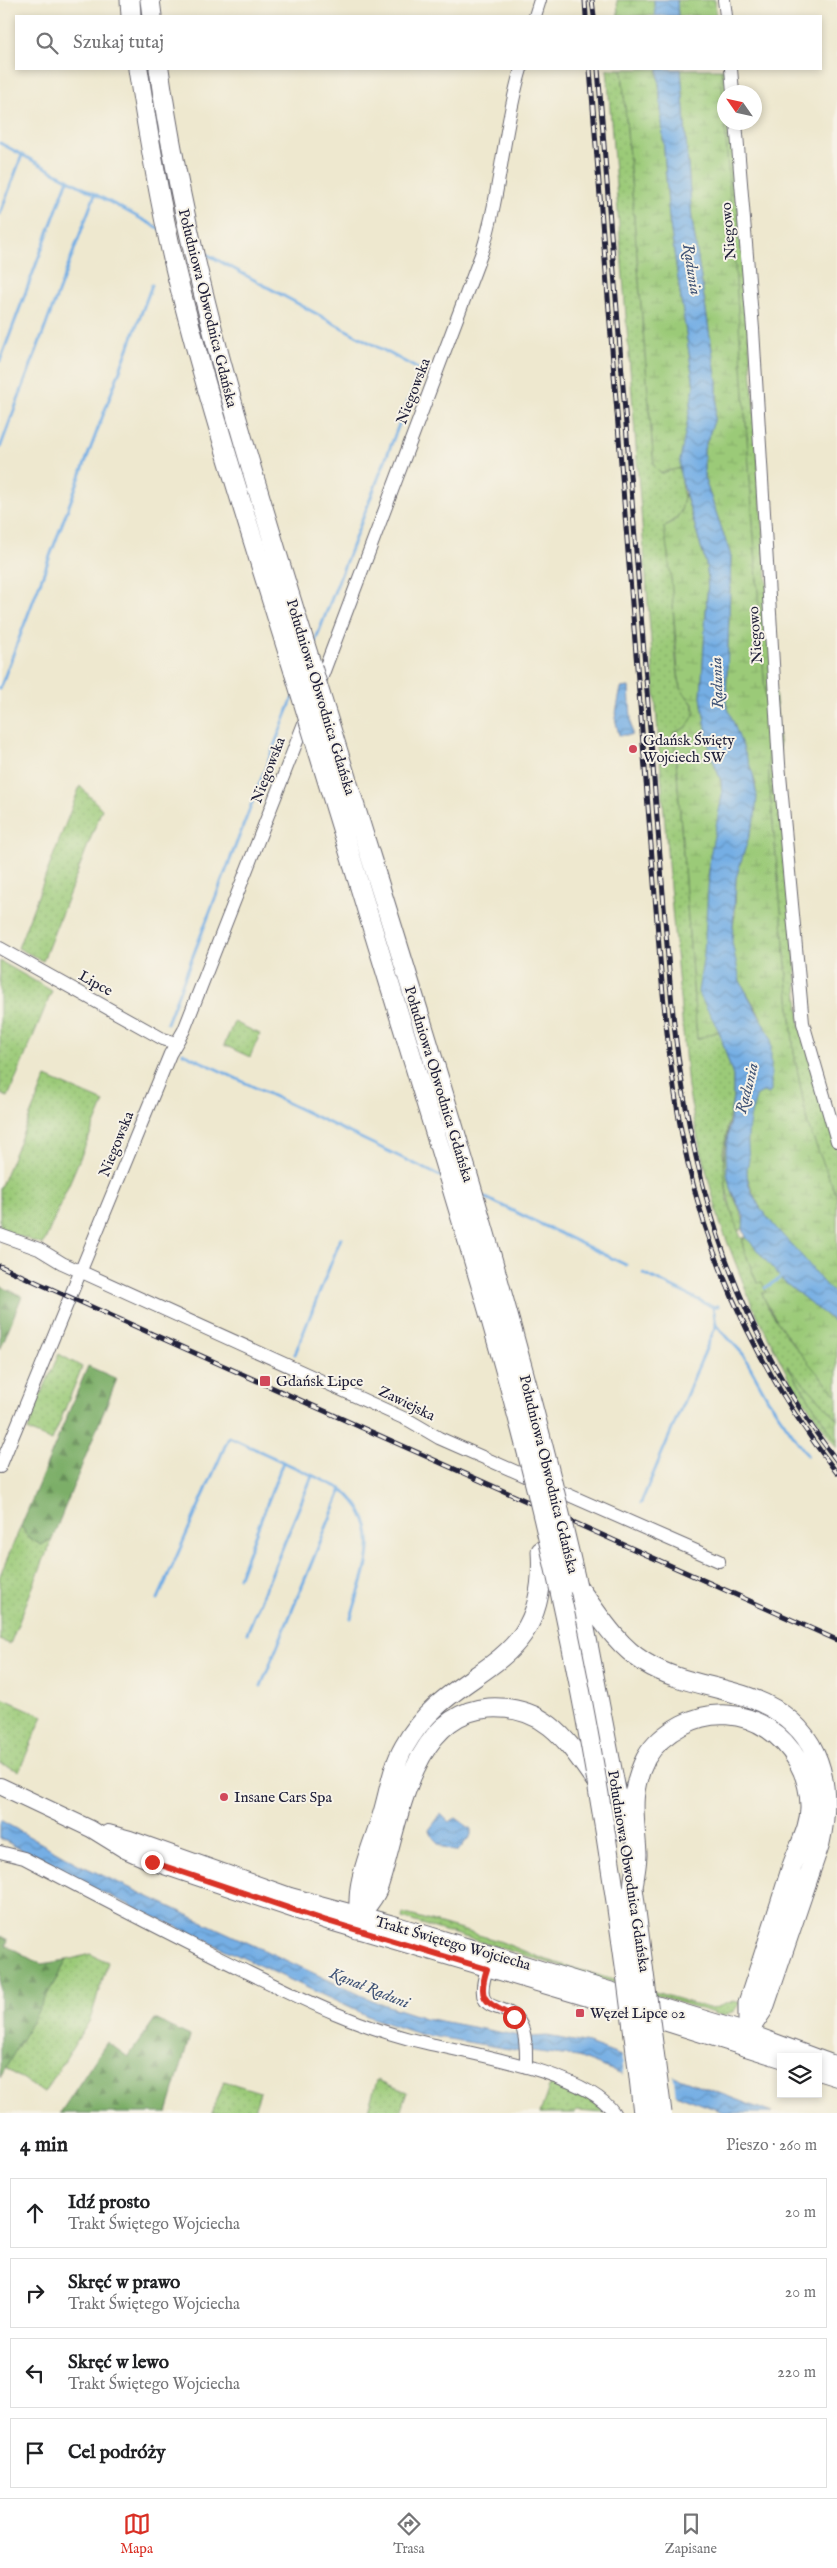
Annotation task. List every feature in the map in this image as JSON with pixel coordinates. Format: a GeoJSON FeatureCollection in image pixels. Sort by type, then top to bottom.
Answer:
{"type":"FeatureCollection","features":[{"type":"Feature","properties":{"kind":"highway"},"geometry":{"type":"LineString","coordinates":[[130,0],[132,15]]}},
{"type":"Feature","properties":{"kind":"highway"},"geometry":{"type":"LineString","coordinates":[[150,0],[152,15]]}},
{"type":"Feature","properties":{"kind":"highway","name":"Południowa Obwodnica Gdańska"},"geometry":{"type":"LineString","coordinates":[[138,70],[157,184],[178,279],[209,396],[455,1196],[490,1315],[537,1491],[572,1648],[598,1784],[622,1933],[644,2113]]}},
{"type":"Feature","properties":{"kind":"highway","name":"Południowa Obwodnica Gdańska"},"geometry":{"type":"LineString","coordinates":[[158,70],[186,222],[223,372],[498,1277],[549,1466],[577,1586],[605,1725],[633,1888],[662,2113]]}},
{"type":"Feature","properties":{"kind":"highway"},"geometry":{"type":"LineString","coordinates":[[377,1860],[396,1764],[413,1732],[444,1700],[509,1651],[520,1640],[534,1616],[542,1576],[536,1525],[537,1491]]}},
{"type":"Feature","properties":{"kind":"highway"},"geometry":{"type":"LineString","coordinates":[[577,1586],[617,1638],[637,1658],[657,1669],[685,1680],[748,1697],[770,1706],[790,1719],[810,1743],[820,1763],[826,1790],[826,1815],[820,1843],[748,2003],[746,2039]]}},
{"type":"Feature","properties":{"kind":"highway"},"geometry":{"type":"LineString","coordinates":[[358,1922],[360,1887],[377,1860],[426,1747],[448,1724],[467,1713],[500,1708],[519,1710],[541,1719],[564,1738],[598,1784]]}},
{"type":"Feature","properties":{"kind":"highway"},"geometry":{"type":"LineString","coordinates":[[633,1888],[637,1855],[633,1832],[634,1796],[636,1781],[647,1756],[665,1735],[688,1722],[723,1715],[751,1720],[772,1730],[788,1744],[802,1767],[810,1793],[809,1818],[781,1933]]}},
{"type":"Feature","properties":{"kind":"main road","name":"Trakt Świętego Wojciecha"},"geometry":{"type":"LineString","coordinates":[[0,1786],[91,1829],[125,1850],[152,1862],[746,2039],[777,2057]]}},
{"type":"Feature","properties":{"kind":"main road","name":"Trakt Świętego Wojciecha"},"geometry":{"type":"LineString","coordinates":[[358,1922],[487,1969],[801,2053]]}},
{"type":"Feature","properties":{"kind":"main road","name":"Trakt Świętego Wojciecha"},"geometry":{"type":"LineString","coordinates":[[822,2059],[837,2065]]}},
{"type":"Feature","properties":{"kind":"main road"},"geometry":{"type":"LineString","coordinates":[[822,2073],[837,2078]]}},
{"type":"Feature","properties":{"kind":"street"},"geometry":{"type":"LineString","coordinates":[[535,15],[540,0]]}},
{"type":"Feature","properties":{"kind":"street"},"geometry":{"type":"LineString","coordinates":[[724,0],[726,15]]}},
{"type":"Feature","properties":{"kind":"street","name":"Niegowska"},"geometry":{"type":"LineString","coordinates":[[0,1467],[176,1043],[187,1021],[336,640],[482,252],[497,200],[506,135],[521,70]]}},
{"type":"Feature","properties":{"kind":"street"},"geometry":{"type":"LineString","coordinates":[[730,70],[732,85]]}},
{"type":"Feature","properties":{"kind":"street","name":"Niegowo"},"geometry":{"type":"LineString","coordinates":[[737,130],[754,346],[779,764],[803,1023],[837,1141]]}},
{"type":"Feature","properties":{"kind":"street","name":"Lipce"},"geometry":{"type":"LineString","coordinates":[[0,948],[163,1039],[176,1043]]}},
{"type":"Feature","properties":{"kind":"street","name":"Zawiejska"},"geometry":{"type":"LineString","coordinates":[[0,1235],[40,1249],[81,1270],[410,1421],[440,1438],[718,1561]]}},
{"type":"Feature","properties":{"kind":"street"},"geometry":{"type":"LineString","coordinates":[[0,1852],[24,1858],[270,1983],[376,2029],[526,2062],[584,2087],[606,2103],[614,2113]]}},
{"type":"Feature","properties":{"kind":"street","name":"Trakt Świętego Wojciecha"},"geometry":{"type":"LineString","coordinates":[[487,1969],[482,1985],[482,1995],[486,2002],[518,2021],[523,2032],[526,2062]]}},
{"type":"Feature","properties":{"kind":"green space"},"geometry":{"type":"Polygon","coordinates":[[[617,0],[654,0],[655,15],[618,15],[617,0]]]}},
{"type":"Feature","properties":{"kind":"green space"},"geometry":{"type":"Polygon","coordinates":[[[677,0],[715,0],[716,15],[678,15],[677,0]]]}},
{"type":"Feature","properties":{"kind":"green space"},"geometry":{"type":"Polygon","coordinates":[[[607,70],[622,70],[654,466],[661,473],[680,468],[683,493],[681,511],[677,517],[664,527],[672,584],[677,671],[681,687],[694,708],[692,719],[687,727],[674,733],[697,1039],[719,1031],[733,1076],[733,1097],[723,1152],[727,1199],[741,1238],[743,1238],[743,1247],[757,1283],[762,1281],[766,1292],[762,1294],[769,1309],[791,1342],[837,1395],[837,1419],[789,1368],[837,1442],[837,1448],[790,1380],[751,1303],[720,1223],[698,1140],[688,1088],[668,864],[607,70]]]}},
{"type":"Feature","properties":{"kind":"green space"},"geometry":{"type":"Polygon","coordinates":[[[622,70],[658,70],[669,218],[694,387],[680,468],[661,473],[654,466],[622,70]]]}},
{"type":"Feature","properties":{"kind":"green space"},"geometry":{"type":"Polygon","coordinates":[[[681,70],[721,70],[722,85],[717,85],[717,130],[725,130],[767,721],[769,780],[794,1053],[808,1126],[837,1197],[837,1301],[790,1263],[755,1198],[742,1162],[761,1017],[740,981],[734,958],[729,953],[735,914],[736,878],[756,784],[726,703],[731,556],[704,477],[704,449],[714,421],[717,402],[717,382],[692,220],[681,70]]]}},
{"type":"Feature","properties":{"kind":"green space"},"geometry":{"type":"Polygon","coordinates":[[[721,70],[728,70],[729,85],[722,85],[721,70]]]}},
{"type":"Feature","properties":{"kind":"green space"},"geometry":{"type":"Polygon","coordinates":[[[726,130],[734,130],[800,1024],[837,1149],[837,1197],[808,1126],[794,1053],[769,780],[767,721],[726,130]]]}},
{"type":"Feature","properties":{"kind":"green space"},"geometry":{"type":"Polygon","coordinates":[[[685,493],[706,564],[708,578],[701,697],[710,752],[721,781],[722,796],[708,875],[719,1031],[697,1039],[674,733],[687,727],[695,713],[694,705],[681,689],[678,673],[671,577],[664,527],[676,519],[681,511],[685,493]]]}},
{"type":"Feature","properties":{"kind":"green space"},"geometry":{"type":"Polygon","coordinates":[[[80,786],[102,809],[43,961],[18,948],[80,786]]]}},
{"type":"Feature","properties":{"kind":"green space"},"geometry":{"type":"Polygon","coordinates":[[[0,961],[52,991],[8,1097],[0,1094],[0,961]]]}},
{"type":"Feature","properties":{"kind":"green space"},"geometry":{"type":"Polygon","coordinates":[[[234,1022],[260,1034],[250,1057],[224,1045],[234,1022]]]}},
{"type":"Feature","properties":{"kind":"green space"},"geometry":{"type":"Polygon","coordinates":[[[46,1077],[104,1102],[43,1245],[0,1229],[0,1188],[46,1077]]]}},
{"type":"Feature","properties":{"kind":"green space"},"geometry":{"type":"Polygon","coordinates":[[[728,1124],[726,1156],[728,1179],[744,1223],[744,1228],[738,1231],[725,1178],[724,1166],[728,1124]]]}},
{"type":"Feature","properties":{"kind":"green space"},"geometry":{"type":"Polygon","coordinates":[[[747,1237],[784,1282],[837,1324],[837,1395],[796,1347],[769,1308],[762,1294],[766,1292],[762,1282],[757,1283],[743,1247],[743,1238],[747,1237]]]}},
{"type":"Feature","properties":{"kind":"green space"},"geometry":{"type":"Polygon","coordinates":[[[0,1286],[22,1296],[0,1350],[0,1286]]]}},
{"type":"Feature","properties":{"kind":"green space"},"geometry":{"type":"Polygon","coordinates":[[[59,1354],[82,1367],[52,1441],[28,1431],[34,1410],[59,1354]]]}},
{"type":"Feature","properties":{"kind":"green space"},"geometry":{"type":"Polygon","coordinates":[[[787,1365],[837,1419],[837,1442],[787,1365]]]}},
{"type":"Feature","properties":{"kind":"green space"},"geometry":{"type":"Polygon","coordinates":[[[88,1366],[117,1379],[52,1539],[41,1545],[29,1538],[21,1526],[88,1366]]]}},
{"type":"Feature","properties":{"kind":"green space"},"geometry":{"type":"Polygon","coordinates":[[[21,1526],[29,1538],[41,1545],[52,1539],[10,1644],[0,1640],[0,1575],[21,1526]]]}},
{"type":"Feature","properties":{"kind":"green space"},"geometry":{"type":"Polygon","coordinates":[[[0,1697],[43,1716],[19,1771],[0,1763],[0,1697]]]}},
{"type":"Feature","properties":{"kind":"green space"},"geometry":{"type":"Polygon","coordinates":[[[403,1913],[499,1941],[544,1959],[712,2009],[734,2001],[740,2003],[733,2012],[723,2016],[402,1918],[403,1913]]]}},
{"type":"Feature","properties":{"kind":"green space"},"geometry":{"type":"Polygon","coordinates":[[[0,1936],[8,1940],[6,1945],[41,1964],[67,1960],[0,2078],[0,1936]]]}},
{"type":"Feature","properties":{"kind":"green space"},"geometry":{"type":"Polygon","coordinates":[[[90,1954],[108,1962],[90,2020],[44,2093],[5,2068],[67,1960],[90,1954]]]}},
{"type":"Feature","properties":{"kind":"green space"},"geometry":{"type":"Polygon","coordinates":[[[155,2019],[190,2036],[167,2113],[60,2113],[107,2042],[128,2057],[155,2019]]]}},
{"type":"Feature","properties":{"kind":"green space"},"geometry":{"type":"Polygon","coordinates":[[[377,2080],[407,2092],[400,2113],[367,2113],[377,2080]]]}},
{"type":"Feature","properties":{"kind":"green space"},"geometry":{"type":"Polygon","coordinates":[[[224,2081],[260,2092],[253,2113],[212,2113],[224,2081]]]}},
{"type":"Feature","properties":{"kind":"green space"},"geometry":{"type":"Polygon","coordinates":[[[555,2082],[588,2098],[606,2113],[577,2111],[575,2113],[540,2113],[549,2087],[555,2082]]]}},
{"type":"Feature","properties":{"kind":"water"},"geometry":{"type":"Polygon","coordinates":[[[654,0],[677,0],[678,15],[655,15],[654,0]]]}},
{"type":"Feature","properties":{"kind":"water","name":"Radunia"},"geometry":{"type":"Polygon","coordinates":[[[658,70],[681,70],[692,220],[717,382],[717,402],[714,421],[704,449],[704,477],[731,556],[726,703],[753,774],[757,797],[755,817],[736,878],[732,942],[740,981],[771,1038],[771,1091],[769,1094],[763,1092],[757,1095],[752,1111],[748,1134],[748,1182],[752,1193],[766,1216],[806,1260],[822,1281],[837,1295],[837,1324],[784,1282],[746,1237],[743,1229],[744,1217],[730,1188],[727,1172],[726,1150],[733,1097],[733,1076],[719,1031],[698,992],[704,954],[710,856],[722,796],[721,781],[710,752],[701,697],[708,578],[706,564],[680,474],[680,460],[694,387],[669,218],[658,70]]]}},
{"type":"Feature","properties":{"kind":"water"},"geometry":{"type":"Polygon","coordinates":[[[629,687],[632,735],[619,735],[615,718],[621,688],[629,687]]]}},
{"type":"Feature","properties":{"kind":"water"},"geometry":{"type":"Polygon","coordinates":[[[441,1814],[449,1822],[456,1818],[471,1829],[471,1835],[458,1851],[449,1850],[440,1845],[429,1830],[441,1814]]]}},
{"type":"Feature","properties":{"kind":"water"},"geometry":{"type":"Polygon","coordinates":[[[0,1820],[78,1864],[376,2002],[425,2018],[519,2036],[521,2051],[419,2034],[372,2018],[74,1879],[0,1838],[0,1820]]]}},
{"type":"Feature","properties":{"kind":"water"},"geometry":{"type":"Polygon","coordinates":[[[548,2036],[589,2044],[772,2113],[725,2113],[578,2057],[531,2051],[530,2037],[548,2036]]]}},
{"type":"Feature","properties":{"kind":"pier"},"geometry":{"type":"Polygon","coordinates":[[[621,2053],[673,2073],[676,2097],[623,2077],[621,2053]]]}},
{"type":"Feature","properties":{"kind":"waterway"},"geometry":{"type":"LineString","coordinates":[[0,143],[160,229]]}},
{"type":"Feature","properties":{"kind":"waterway"},"geometry":{"type":"LineString","coordinates":[[0,214],[22,155]]}},
{"type":"Feature","properties":{"kind":"waterway"},"geometry":{"type":"LineString","coordinates":[[0,361],[68,179]]}},
{"type":"Feature","properties":{"kind":"waterway"},"geometry":{"type":"LineString","coordinates":[[0,448],[95,194]]}},
{"type":"Feature","properties":{"kind":"waterway"},"geometry":{"type":"LineString","coordinates":[[201,251],[420,370],[313,647]]}},
{"type":"Feature","properties":{"kind":"waterway"},"geometry":{"type":"LineString","coordinates":[[0,689],[152,285]]}},
{"type":"Feature","properties":{"kind":"waterway"},"geometry":{"type":"LineString","coordinates":[[167,1023],[293,697]]}},
{"type":"Feature","properties":{"kind":"waterway"},"geometry":{"type":"LineString","coordinates":[[183,1053],[442,1177]]}},
{"type":"Feature","properties":{"kind":"waterway"},"geometry":{"type":"LineString","coordinates":[[482,1196],[626,1265]]}},
{"type":"Feature","properties":{"kind":"waterway"},"geometry":{"type":"LineString","coordinates":[[295,1354],[341,1238]]}},
{"type":"Feature","properties":{"kind":"waterway"},"geometry":{"type":"LineString","coordinates":[[643,1273],[713,1307]]}},
{"type":"Feature","properties":{"kind":"waterway"},"geometry":{"type":"LineString","coordinates":[[765,1288],[783,1276]]}},
{"type":"Feature","properties":{"kind":"waterway"},"geometry":{"type":"LineString","coordinates":[[641,1503],[716,1325],[713,1307],[718,1306]]}},
{"type":"Feature","properties":{"kind":"waterway"},"geometry":{"type":"LineString","coordinates":[[716,1325],[743,1354],[768,1399],[807,1455]]}},
{"type":"Feature","properties":{"kind":"waterway"},"geometry":{"type":"LineString","coordinates":[[158,1599],[229,1437],[342,1489],[356,1504],[365,1519],[369,1534],[369,1550],[351,1618]]}},
{"type":"Feature","properties":{"kind":"waterway"},"geometry":{"type":"LineString","coordinates":[[239,1577],[283,1462]]}},
{"type":"Feature","properties":{"kind":"waterway"},"geometry":{"type":"LineString","coordinates":[[247,1633],[312,1476]]}},
{"type":"Feature","properties":{"kind":"waterway"},"geometry":{"type":"LineString","coordinates":[[261,1686],[342,1489]]}},
{"type":"Feature","properties":{"kind":"railway"},"geometry":{"type":"LineString","coordinates":[[585,0],[586,15]]}},
{"type":"Feature","properties":{"kind":"railway"},"geometry":{"type":"LineString","coordinates":[[592,0],[594,15]]}},
{"type":"Feature","properties":{"kind":"railway"},"geometry":{"type":"LineString","coordinates":[[590,70],[661,972],[679,1120],[689,1168],[713,1250],[746,1328],[788,1403],[837,1473]]}},
{"type":"Feature","properties":{"kind":"railway"},"geometry":{"type":"LineString","coordinates":[[598,70],[670,983],[677,1049],[687,1113],[700,1174],[718,1235],[739,1293],[766,1351],[799,1406],[837,1461]]}},
{"type":"Feature","properties":{"kind":"railway"},"geometry":{"type":"LineString","coordinates":[[0,1266],[837,1640]]}},
{"type":"Feature","properties":{"kind":"place","name":"Gdańsk Święty Wojciech SW"},"geometry":{"type":"Point","coordinates":[633,749]}},
{"type":"Feature","properties":{"kind":"place","name":"Gdańsk Lipce"},"geometry":{"type":"Point","coordinates":[265,1381]}},
{"type":"Feature","properties":{"kind":"place","name":"Insane Cars Spa"},"geometry":{"type":"Point","coordinates":[224,1797]}},
{"type":"Feature","properties":{"kind":"place","name":"Węzeł Lipce 02"},"geometry":{"type":"Point","coordinates":[580,2013]}},
{"type":"Feature","properties":{"kind":"route"},"geometry":{"type":"LineString","coordinates":[[152,1862],[324,1920],[487,1969],[482,1985],[482,1995],[486,2002],[514,2017]]}},
{"type":"Feature","properties":{"kind":"water label","name":"Kanał Raduni"},"geometry":{"type":"Point","coordinates":[370,1987]}}]}
